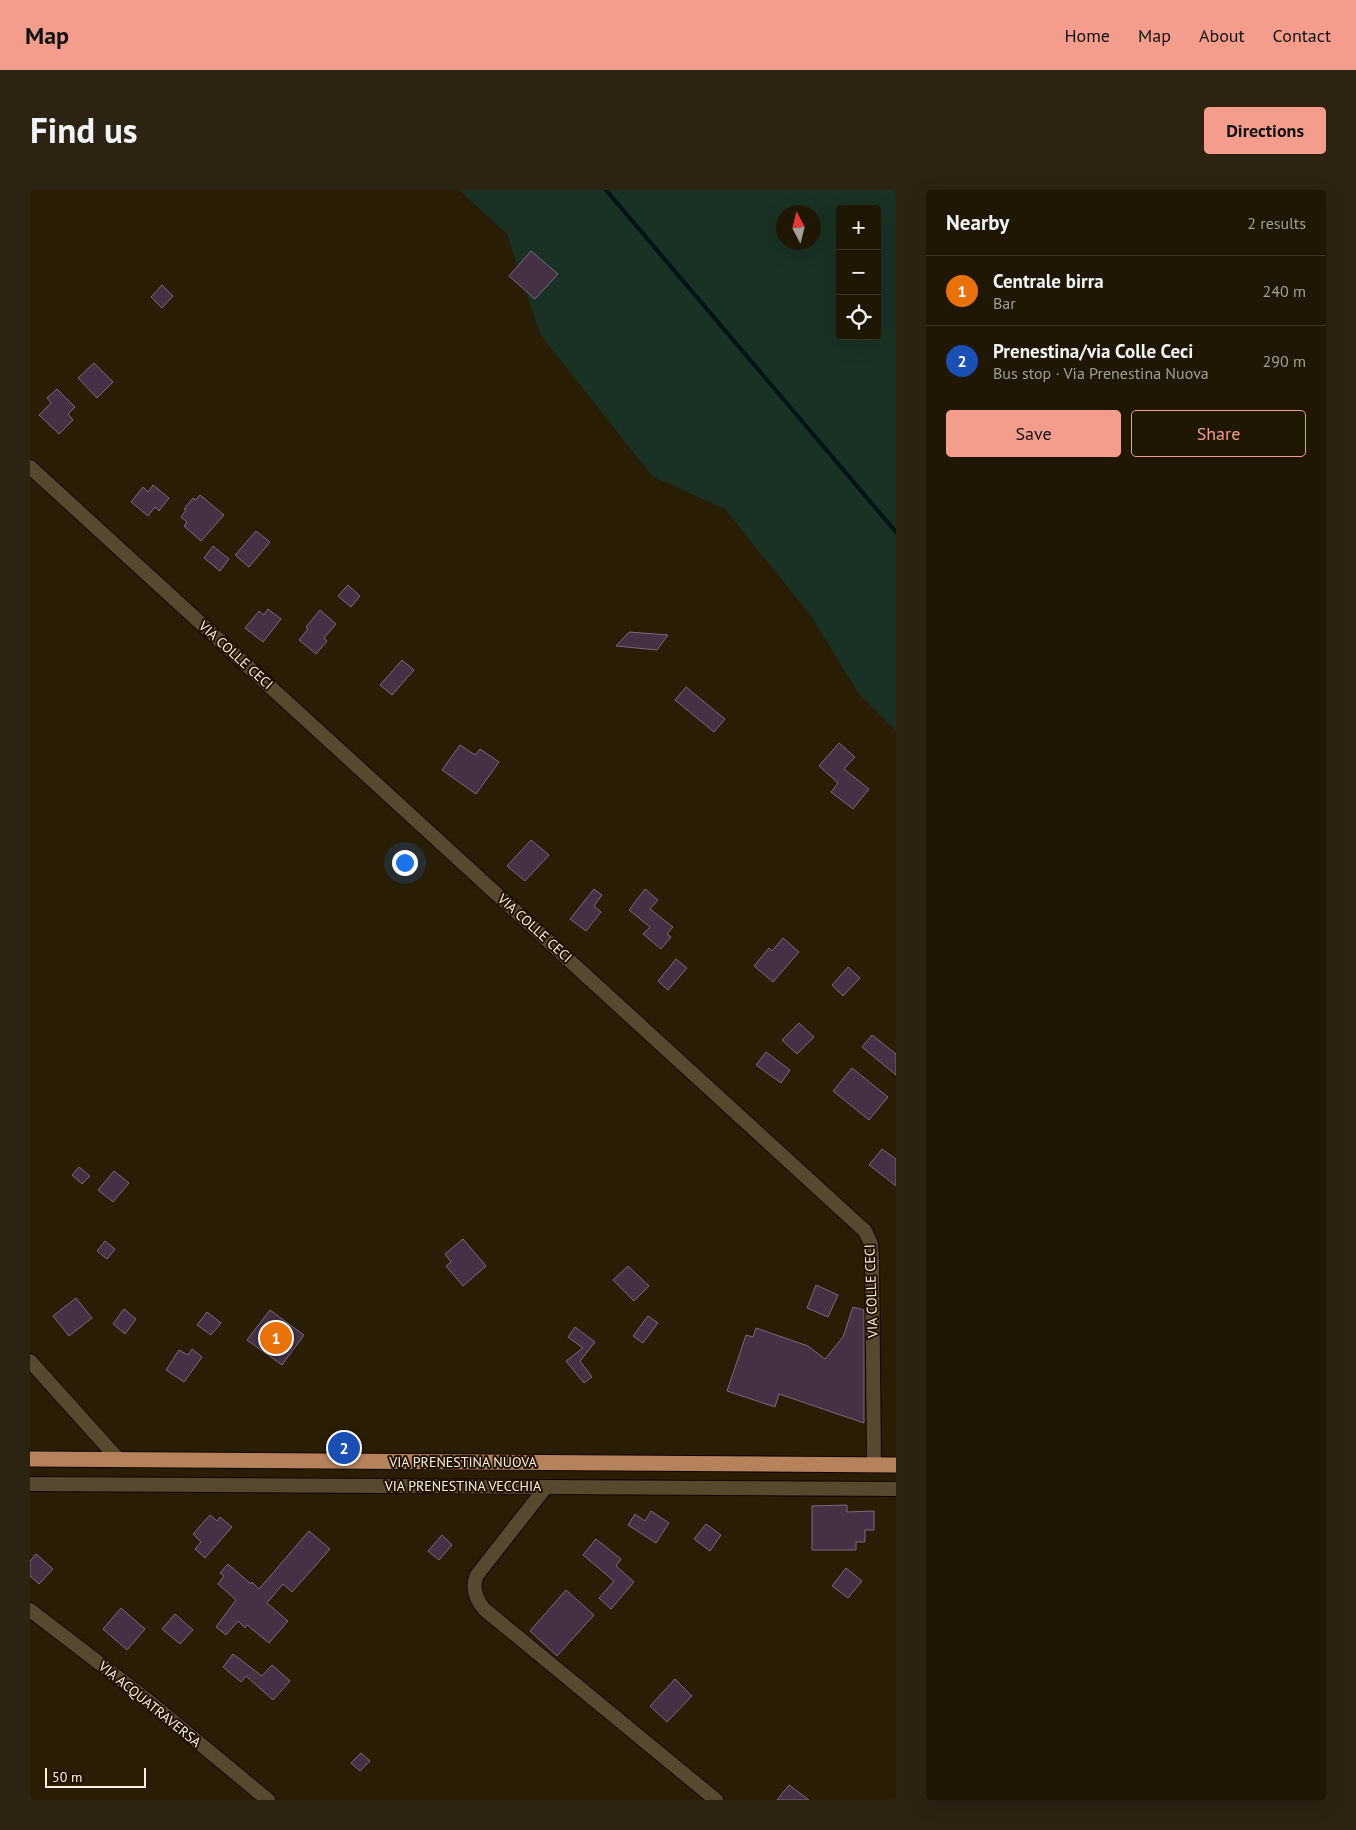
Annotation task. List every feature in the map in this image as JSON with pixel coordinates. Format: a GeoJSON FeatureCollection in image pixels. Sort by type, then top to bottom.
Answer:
{"type":"FeatureCollection","features":[{"type":"Feature","properties":{"kind":"main road","name":"VIA PRENESTINA NUOVA"},"geometry":{"type":"LineString","coordinates":[[30,1459],[896,1465]]}},
{"type":"Feature","properties":{"kind":"street","name":"VIA COLLE CECI"},"geometry":{"type":"LineString","coordinates":[[30,467],[865,1231],[871,1244],[872,1260],[874,1465]]}},
{"type":"Feature","properties":{"kind":"street"},"geometry":{"type":"LineString","coordinates":[[30,1360],[119,1460]]}},
{"type":"Feature","properties":{"kind":"street","name":"VIA PRENESTINA VECCHIA"},"geometry":{"type":"LineString","coordinates":[[30,1484],[896,1489]]}},
{"type":"Feature","properties":{"kind":"street"},"geometry":{"type":"LineString","coordinates":[[546,1487],[477,1575],[474,1588],[479,1603],[716,1800]]}},
{"type":"Feature","properties":{"kind":"street","name":"VIA ACQUATRAVERSA"},"geometry":{"type":"LineString","coordinates":[[30,1610],[146,1699],[268,1800]]}},
{"type":"Feature","properties":{"kind":"green space"},"geometry":{"type":"Polygon","coordinates":[[[459,190],[896,190],[896,731],[859,694],[811,616],[725,509],[652,476],[540,334],[507,234],[459,190]]]}},
{"type":"Feature","properties":{"kind":"building"},"geometry":{"type":"Polygon","coordinates":[[[531,251],[558,274],[535,299],[509,276],[531,251]]]}},
{"type":"Feature","properties":{"kind":"building"},"geometry":{"type":"Polygon","coordinates":[[[162,285],[173,296],[162,308],[151,297],[162,285]]]}},
{"type":"Feature","properties":{"kind":"building"},"geometry":{"type":"Polygon","coordinates":[[[94,363],[113,382],[97,398],[78,378],[94,363]]]}},
{"type":"Feature","properties":{"kind":"building"},"geometry":{"type":"Polygon","coordinates":[[[57,389],[75,407],[68,414],[73,420],[59,434],[39,415],[51,403],[47,398],[57,389]]]}},
{"type":"Feature","properties":{"kind":"building"},"geometry":{"type":"Polygon","coordinates":[[[153,485],[169,498],[159,511],[155,507],[148,516],[131,502],[143,487],[148,492],[153,485]]]}},
{"type":"Feature","properties":{"kind":"building"},"geometry":{"type":"Polygon","coordinates":[[[200,495],[224,515],[201,541],[184,526],[187,522],[181,517],[186,510],[184,509],[193,498],[195,500],[200,495]]]}},
{"type":"Feature","properties":{"kind":"building"},"geometry":{"type":"Polygon","coordinates":[[[256,531],[270,542],[249,567],[235,555],[256,531]]]}},
{"type":"Feature","properties":{"kind":"building"},"geometry":{"type":"Polygon","coordinates":[[[213,546],[229,559],[220,571],[204,558],[213,546]]]}},
{"type":"Feature","properties":{"kind":"building"},"geometry":{"type":"Polygon","coordinates":[[[348,585],[360,596],[351,607],[338,596],[348,585]]]}},
{"type":"Feature","properties":{"kind":"building"},"geometry":{"type":"Polygon","coordinates":[[[268,609],[281,619],[263,642],[245,628],[259,611],[264,615],[268,609]]]}},
{"type":"Feature","properties":{"kind":"building"},"geometry":{"type":"Polygon","coordinates":[[[320,610],[336,624],[324,638],[327,641],[316,654],[299,640],[308,629],[306,627],[320,610]]]}},
{"type":"Feature","properties":{"kind":"building"},"geometry":{"type":"Polygon","coordinates":[[[629,632],[668,635],[657,650],[616,646],[629,632]]]}},
{"type":"Feature","properties":{"kind":"building"},"geometry":{"type":"Polygon","coordinates":[[[402,660],[414,670],[392,695],[380,685],[402,660]]]}},
{"type":"Feature","properties":{"kind":"building"},"geometry":{"type":"Polygon","coordinates":[[[686,687],[725,719],[714,732],[675,700],[686,687]]]}},
{"type":"Feature","properties":{"kind":"building"},"geometry":{"type":"Polygon","coordinates":[[[839,743],[855,757],[844,769],[869,789],[853,809],[831,792],[838,783],[819,766],[839,743]]]}},
{"type":"Feature","properties":{"kind":"building"},"geometry":{"type":"Polygon","coordinates":[[[460,745],[475,755],[480,749],[499,762],[476,794],[442,770],[460,745]]]}},
{"type":"Feature","properties":{"kind":"building"},"geometry":{"type":"Polygon","coordinates":[[[531,840],[549,855],[525,881],[507,866],[531,840]]]}},
{"type":"Feature","properties":{"kind":"building"},"geometry":{"type":"Polygon","coordinates":[[[594,889],[602,895],[594,906],[601,912],[586,931],[570,919],[594,889]]]}},
{"type":"Feature","properties":{"kind":"building"},"geometry":{"type":"Polygon","coordinates":[[[645,889],[658,900],[650,909],[673,927],[667,934],[671,937],[661,949],[643,934],[650,927],[629,910],[645,889]]]}},
{"type":"Feature","properties":{"kind":"building"},"geometry":{"type":"Polygon","coordinates":[[[783,938],[799,952],[773,982],[754,966],[769,948],[772,951],[783,938]]]}},
{"type":"Feature","properties":{"kind":"building"},"geometry":{"type":"Polygon","coordinates":[[[676,959],[687,968],[668,990],[658,981],[676,959]]]}},
{"type":"Feature","properties":{"kind":"building"},"geometry":{"type":"Polygon","coordinates":[[[848,967],[860,978],[843,996],[832,985],[848,967]]]}},
{"type":"Feature","properties":{"kind":"building"},"geometry":{"type":"Polygon","coordinates":[[[799,1023],[814,1037],[797,1054],[782,1040],[799,1023]]]}},
{"type":"Feature","properties":{"kind":"building"},"geometry":{"type":"Polygon","coordinates":[[[872,1035],[896,1054],[896,1075],[862,1047],[872,1035]]]}},
{"type":"Feature","properties":{"kind":"building"},"geometry":{"type":"Polygon","coordinates":[[[766,1052],[790,1070],[781,1083],[756,1065],[766,1052]]]}},
{"type":"Feature","properties":{"kind":"building"},"geometry":{"type":"Polygon","coordinates":[[[852,1068],[888,1097],[869,1120],[833,1091],[852,1068]]]}},
{"type":"Feature","properties":{"kind":"building"},"geometry":{"type":"Polygon","coordinates":[[[882,1149],[896,1159],[896,1186],[869,1165],[882,1149]]]}},
{"type":"Feature","properties":{"kind":"building"},"geometry":{"type":"Polygon","coordinates":[[[79,1167],[90,1176],[82,1184],[72,1175],[79,1167]]]}},
{"type":"Feature","properties":{"kind":"building"},"geometry":{"type":"Polygon","coordinates":[[[114,1171],[129,1183],[113,1202],[98,1190],[114,1171]]]}},
{"type":"Feature","properties":{"kind":"building"},"geometry":{"type":"Polygon","coordinates":[[[463,1239],[486,1266],[463,1286],[446,1266],[451,1262],[445,1254],[463,1239]]]}},
{"type":"Feature","properties":{"kind":"building"},"geometry":{"type":"Polygon","coordinates":[[[105,1241],[115,1249],[107,1259],[97,1251],[105,1241]]]}},
{"type":"Feature","properties":{"kind":"building"},"geometry":{"type":"Polygon","coordinates":[[[628,1266],[649,1286],[634,1301],[613,1280],[628,1266]]]}},
{"type":"Feature","properties":{"kind":"building"},"geometry":{"type":"Polygon","coordinates":[[[816,1285],[838,1295],[828,1317],[807,1308],[816,1285]]]}},
{"type":"Feature","properties":{"kind":"building"},"geometry":{"type":"Polygon","coordinates":[[[76,1298],[92,1318],[69,1336],[53,1316],[76,1298]]]}},
{"type":"Feature","properties":{"kind":"building"},"geometry":{"type":"Polygon","coordinates":[[[853,1307],[864,1310],[864,1423],[779,1394],[775,1407],[727,1391],[746,1335],[753,1337],[756,1328],[808,1346],[825,1359],[843,1337],[853,1307]]]}},
{"type":"Feature","properties":{"kind":"building"},"geometry":{"type":"Polygon","coordinates":[[[124,1309],[136,1319],[125,1334],[113,1324],[124,1309]]]}},
{"type":"Feature","properties":{"kind":"building"},"geometry":{"type":"Polygon","coordinates":[[[270,1310],[304,1335],[282,1365],[247,1340],[270,1310]]]}},
{"type":"Feature","properties":{"kind":"building"},"geometry":{"type":"Polygon","coordinates":[[[207,1312],[221,1323],[211,1335],[197,1325],[207,1312]]]}},
{"type":"Feature","properties":{"kind":"building"},"geometry":{"type":"Polygon","coordinates":[[[648,1316],[658,1323],[643,1343],[633,1336],[648,1316]]]}},
{"type":"Feature","properties":{"kind":"building"},"geometry":{"type":"Polygon","coordinates":[[[575,1327],[595,1342],[580,1361],[592,1377],[584,1383],[566,1361],[583,1348],[568,1337],[575,1327]]]}},
{"type":"Feature","properties":{"kind":"building"},"geometry":{"type":"Polygon","coordinates":[[[192,1349],[202,1357],[184,1382],[166,1370],[179,1350],[188,1355],[192,1349]]]}},
{"type":"Feature","properties":{"kind":"building"},"geometry":{"type":"Polygon","coordinates":[[[847,1505],[847,1512],[874,1511],[874,1530],[865,1530],[865,1542],[856,1542],[856,1550],[812,1550],[812,1506],[847,1505]]]}},
{"type":"Feature","properties":{"kind":"building"},"geometry":{"type":"Polygon","coordinates":[[[651,1511],[669,1523],[656,1543],[628,1525],[635,1514],[645,1521],[651,1511]]]}},
{"type":"Feature","properties":{"kind":"building"},"geometry":{"type":"Polygon","coordinates":[[[210,1515],[217,1521],[220,1517],[232,1527],[205,1558],[195,1549],[201,1542],[193,1534],[210,1515]]]}},
{"type":"Feature","properties":{"kind":"building"},"geometry":{"type":"Polygon","coordinates":[[[706,1524],[721,1535],[710,1551],[694,1539],[706,1524]]]}},
{"type":"Feature","properties":{"kind":"building"},"geometry":{"type":"Polygon","coordinates":[[[309,1531],[330,1549],[292,1592],[283,1584],[267,1603],[288,1621],[269,1643],[247,1625],[245,1628],[238,1621],[226,1635],[216,1627],[236,1600],[218,1584],[224,1576],[220,1573],[228,1564],[259,1589],[309,1531]]]}},
{"type":"Feature","properties":{"kind":"building"},"geometry":{"type":"Polygon","coordinates":[[[442,1535],[452,1545],[439,1560],[428,1551],[442,1535]]]}},
{"type":"Feature","properties":{"kind":"building"},"geometry":{"type":"Polygon","coordinates":[[[596,1539],[621,1559],[616,1566],[634,1582],[611,1609],[599,1598],[614,1581],[583,1555],[596,1539]]]}},
{"type":"Feature","properties":{"kind":"building"},"geometry":{"type":"Polygon","coordinates":[[[36,1554],[53,1569],[39,1584],[30,1576],[30,1561],[36,1554]]]}},
{"type":"Feature","properties":{"kind":"building"},"geometry":{"type":"Polygon","coordinates":[[[846,1568],[862,1581],[848,1598],[832,1586],[846,1568]]]}},
{"type":"Feature","properties":{"kind":"building"},"geometry":{"type":"Polygon","coordinates":[[[566,1590],[594,1615],[557,1656],[530,1631],[566,1590]]]}},
{"type":"Feature","properties":{"kind":"building"},"geometry":{"type":"Polygon","coordinates":[[[121,1608],[145,1629],[127,1650],[103,1629],[121,1608]]]}},
{"type":"Feature","properties":{"kind":"building"},"geometry":{"type":"Polygon","coordinates":[[[175,1614],[193,1630],[180,1644],[162,1629],[175,1614]]]}},
{"type":"Feature","properties":{"kind":"building"},"geometry":{"type":"Polygon","coordinates":[[[233,1654],[262,1676],[272,1665],[290,1681],[273,1700],[246,1676],[241,1682],[223,1667],[233,1654]]]}},
{"type":"Feature","properties":{"kind":"building"},"geometry":{"type":"Polygon","coordinates":[[[675,1679],[692,1696],[667,1722],[650,1706],[675,1679]]]}},
{"type":"Feature","properties":{"kind":"building"},"geometry":{"type":"Polygon","coordinates":[[[361,1753],[370,1761],[360,1771],[351,1763],[361,1753]]]}},
{"type":"Feature","properties":{"kind":"building"},"geometry":{"type":"Polygon","coordinates":[[[789,1785],[809,1800],[777,1800],[789,1785]]]}},
{"type":"Feature","properties":{"kind":"waterway"},"geometry":{"type":"LineString","coordinates":[[606,190],[896,532]]}},
{"type":"Feature","properties":{"kind":"place","name":"Centrale birra"},"geometry":{"type":"Point","coordinates":[276,1338]}},
{"type":"Feature","properties":{"kind":"place","name":"Prenestina/via Colle Ceci"},"geometry":{"type":"Point","coordinates":[344,1448]}}]}
